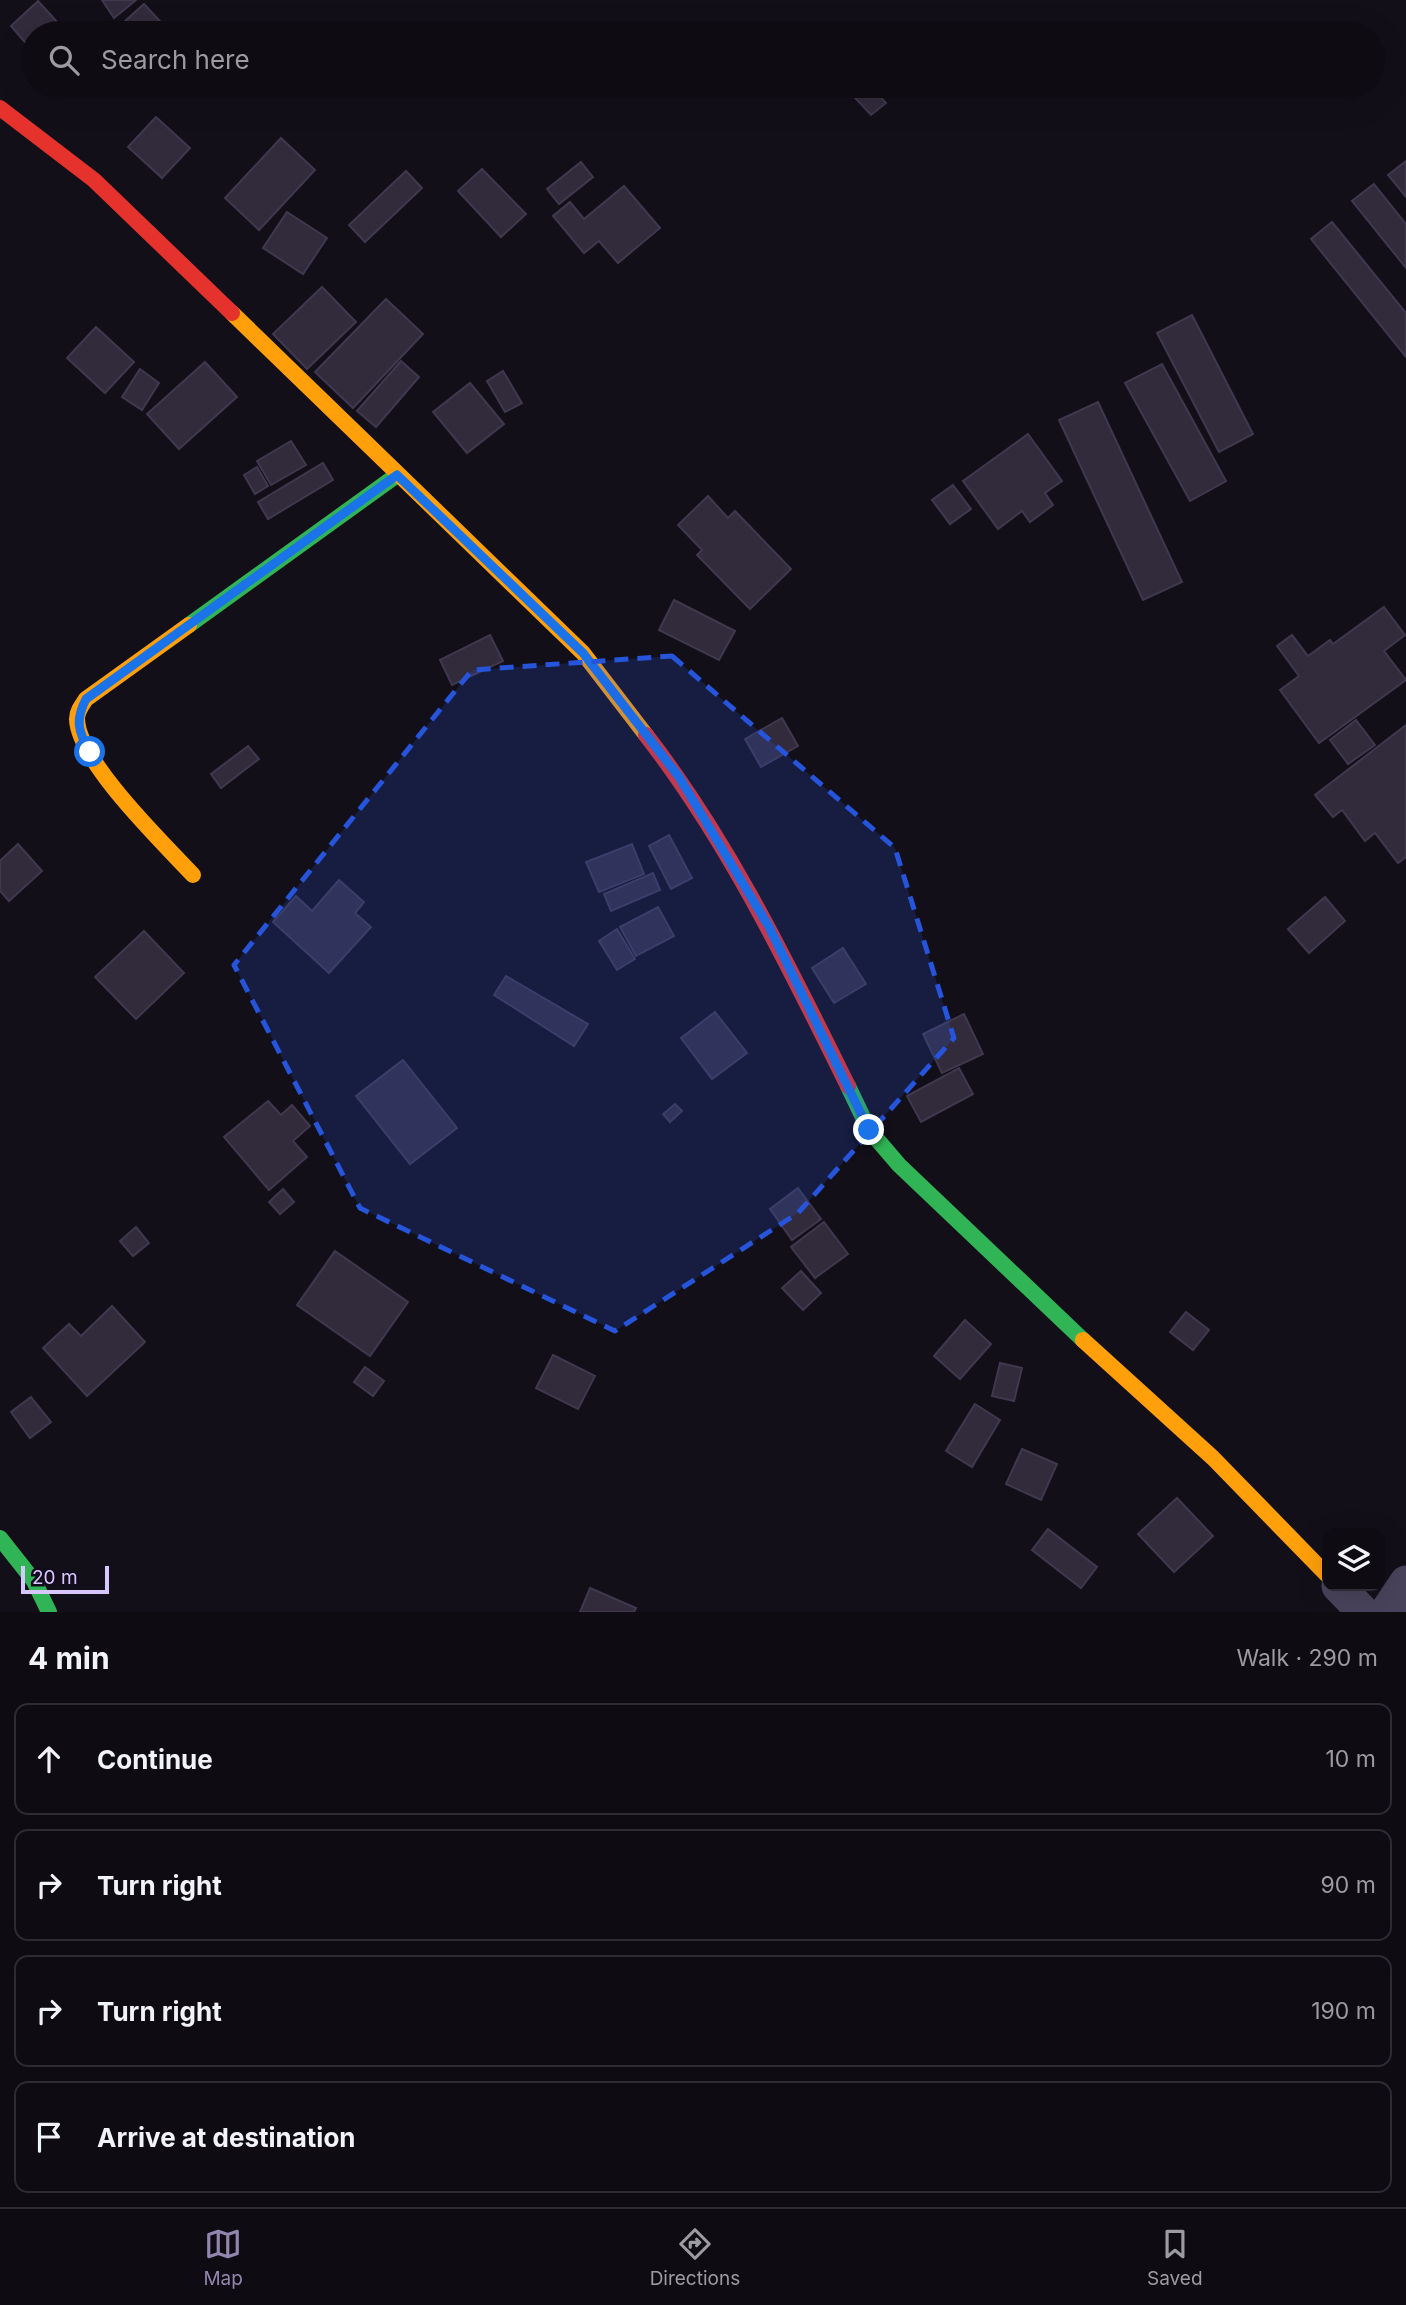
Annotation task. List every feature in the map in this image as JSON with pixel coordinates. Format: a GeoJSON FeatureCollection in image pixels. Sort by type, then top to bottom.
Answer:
{"type":"FeatureCollection","features":[{"type":"Feature","properties":{"kind":"street"},"geometry":{"type":"LineString","coordinates":[[0,108],[94,180],[583,653],[679,777],[769,927],[869,1130],[899,1166],[1213,1458],[1322,1570]]}},
{"type":"Feature","properties":{"kind":"street"},"geometry":{"type":"LineString","coordinates":[[193,875],[124,799],[90,752],[80,735],[77,717],[86,699],[397,475]]}},
{"type":"Feature","properties":{"kind":"street"},"geometry":{"type":"LineString","coordinates":[[0,1538],[34,1581],[49,1612]]}},
{"type":"Feature","properties":{"kind":"street"},"geometry":{"type":"LineString","coordinates":[[1386,1612],[1406,1582]]}},
{"type":"Feature","properties":{"kind":"street"},"geometry":{"type":"LineString","coordinates":[[1343,1591],[1363,1612]]}},
{"type":"Feature","properties":{"kind":"highlighted area"},"geometry":{"type":"Polygon","coordinates":[[[672,656],[895,848],[954,1038],[798,1213],[615,1331],[360,1208],[234,965],[472,670],[672,656]]]}},
{"type":"Feature","properties":{"kind":"building"},"geometry":{"type":"Polygon","coordinates":[[[102,0],[136,0],[114,18],[102,0]]]}},
{"type":"Feature","properties":{"kind":"building"},"geometry":{"type":"Polygon","coordinates":[[[38,1],[56,21],[21,21],[21,38],[11,26],[38,1]]]}},
{"type":"Feature","properties":{"kind":"building"},"geometry":{"type":"Polygon","coordinates":[[[144,4],[160,21],[125,21],[144,4]]]}},
{"type":"Feature","properties":{"kind":"building"},"geometry":{"type":"Polygon","coordinates":[[[855,98],[881,98],[886,103],[871,115],[855,98]]]}},
{"type":"Feature","properties":{"kind":"building"},"geometry":{"type":"Polygon","coordinates":[[[156,117],[190,148],[162,178],[128,147],[156,117]]]}},
{"type":"Feature","properties":{"kind":"building"},"geometry":{"type":"Polygon","coordinates":[[[281,138],[315,170],[259,230],[225,198],[281,138]]]}},
{"type":"Feature","properties":{"kind":"building"},"geometry":{"type":"Polygon","coordinates":[[[1406,161],[1406,197],[1388,175],[1406,161]]]}},
{"type":"Feature","properties":{"kind":"building"},"geometry":{"type":"Polygon","coordinates":[[[581,162],[593,177],[559,204],[547,189],[581,162]]]}},
{"type":"Feature","properties":{"kind":"building"},"geometry":{"type":"Polygon","coordinates":[[[482,169],[526,214],[501,237],[458,191],[482,169]]]}},
{"type":"Feature","properties":{"kind":"building"},"geometry":{"type":"Polygon","coordinates":[[[406,171],[422,188],[365,242],[349,225],[406,171]]]}},
{"type":"Feature","properties":{"kind":"building"},"geometry":{"type":"Polygon","coordinates":[[[1374,184],[1406,224],[1406,268],[1352,201],[1374,184]]]}},
{"type":"Feature","properties":{"kind":"building"},"geometry":{"type":"Polygon","coordinates":[[[624,186],[660,228],[618,263],[599,241],[584,253],[553,216],[570,202],[584,219],[624,186]]]}},
{"type":"Feature","properties":{"kind":"building"},"geometry":{"type":"Polygon","coordinates":[[[287,212],[327,238],[303,274],[263,248],[287,212]]]}},
{"type":"Feature","properties":{"kind":"building"},"geometry":{"type":"Polygon","coordinates":[[[1332,222],[1406,313],[1406,357],[1311,239],[1332,222]]]}},
{"type":"Feature","properties":{"kind":"building"},"geometry":{"type":"Polygon","coordinates":[[[322,287],[356,322],[307,369],[273,334],[322,287]]]}},
{"type":"Feature","properties":{"kind":"building"},"geometry":{"type":"Polygon","coordinates":[[[386,299],[423,334],[353,408],[315,372],[386,299]]]}},
{"type":"Feature","properties":{"kind":"building"},"geometry":{"type":"Polygon","coordinates":[[[1192,315],[1253,434],[1219,452],[1157,333],[1192,315]]]}},
{"type":"Feature","properties":{"kind":"building"},"geometry":{"type":"Polygon","coordinates":[[[96,327],[134,362],[105,393],[67,358],[96,327]]]}},
{"type":"Feature","properties":{"kind":"building"},"geometry":{"type":"Polygon","coordinates":[[[401,361],[419,377],[376,427],[357,411],[401,361]]]}},
{"type":"Feature","properties":{"kind":"building"},"geometry":{"type":"Polygon","coordinates":[[[205,362],[237,397],[179,449],[147,414],[205,362]]]}},
{"type":"Feature","properties":{"kind":"building"},"geometry":{"type":"Polygon","coordinates":[[[1162,364],[1226,481],[1190,501],[1125,383],[1162,364]]]}},
{"type":"Feature","properties":{"kind":"building"},"geometry":{"type":"Polygon","coordinates":[[[140,369],[159,383],[142,410],[122,397],[140,369]]]}},
{"type":"Feature","properties":{"kind":"building"},"geometry":{"type":"Polygon","coordinates":[[[503,371],[522,403],[505,412],[487,381],[503,371]]]}},
{"type":"Feature","properties":{"kind":"building"},"geometry":{"type":"Polygon","coordinates":[[[470,383],[504,424],[467,453],[433,412],[470,383]]]}},
{"type":"Feature","properties":{"kind":"building"},"geometry":{"type":"Polygon","coordinates":[[[1098,402],[1182,582],[1143,600],[1059,420],[1098,402]]]}},
{"type":"Feature","properties":{"kind":"building"},"geometry":{"type":"Polygon","coordinates":[[[1028,434],[1062,481],[1045,493],[1053,505],[1030,522],[1022,511],[998,529],[963,481],[1028,434]]]}},
{"type":"Feature","properties":{"kind":"building"},"geometry":{"type":"Polygon","coordinates":[[[291,441],[306,465],[271,485],[257,461],[291,441]]]}},
{"type":"Feature","properties":{"kind":"building"},"geometry":{"type":"Polygon","coordinates":[[[323,463],[333,480],[268,519],[258,502],[323,463]]]}},
{"type":"Feature","properties":{"kind":"building"},"geometry":{"type":"Polygon","coordinates":[[[257,467],[268,486],[255,494],[244,475],[257,467]]]}},
{"type":"Feature","properties":{"kind":"building"},"geometry":{"type":"Polygon","coordinates":[[[953,485],[971,509],[950,524],[932,500],[953,485]]]}},
{"type":"Feature","properties":{"kind":"building"},"geometry":{"type":"Polygon","coordinates":[[[708,496],[728,518],[735,511],[791,569],[750,609],[697,555],[702,550],[678,525],[708,496]]]}},
{"type":"Feature","properties":{"kind":"building"},"geometry":{"type":"Polygon","coordinates":[[[674,600],[735,631],[719,660],[659,630],[674,600]]]}},
{"type":"Feature","properties":{"kind":"building"},"geometry":{"type":"Polygon","coordinates":[[[1384,607],[1405,635],[1384,651],[1406,680],[1319,743],[1280,690],[1299,676],[1277,646],[1292,635],[1308,656],[1330,640],[1333,644],[1384,607]]]}},
{"type":"Feature","properties":{"kind":"building"},"geometry":{"type":"Polygon","coordinates":[[[490,635],[503,661],[452,685],[440,660],[490,635]]]}},
{"type":"Feature","properties":{"kind":"building"},"geometry":{"type":"Polygon","coordinates":[[[782,718],[798,746],[761,767],[745,739],[782,718]]]}},
{"type":"Feature","properties":{"kind":"building"},"geometry":{"type":"Polygon","coordinates":[[[1356,720],[1375,745],[1348,764],[1330,740],[1356,720]]]}},
{"type":"Feature","properties":{"kind":"building"},"geometry":{"type":"Polygon","coordinates":[[[1406,725],[1406,857],[1398,863],[1375,833],[1365,841],[1342,810],[1333,817],[1315,795],[1406,725]]]}},
{"type":"Feature","properties":{"kind":"building"},"geometry":{"type":"Polygon","coordinates":[[[248,746],[259,759],[221,788],[211,774],[248,746]]]}},
{"type":"Feature","properties":{"kind":"building"},"geometry":{"type":"Polygon","coordinates":[[[669,835],[692,878],[671,889],[649,846],[669,835]]]}},
{"type":"Feature","properties":{"kind":"building"},"geometry":{"type":"Polygon","coordinates":[[[18,844],[42,871],[9,901],[0,891],[0,861],[18,844]]]}},
{"type":"Feature","properties":{"kind":"building"},"geometry":{"type":"Polygon","coordinates":[[[632,844],[644,874],[599,892],[586,862],[632,844]]]}},
{"type":"Feature","properties":{"kind":"building"},"geometry":{"type":"Polygon","coordinates":[[[653,873],[660,890],[611,911],[604,894],[653,873]]]}},
{"type":"Feature","properties":{"kind":"building"},"geometry":{"type":"Polygon","coordinates":[[[339,880],[364,902],[355,913],[371,927],[329,973],[273,922],[296,896],[312,911],[339,880]]]}},
{"type":"Feature","properties":{"kind":"building"},"geometry":{"type":"Polygon","coordinates":[[[1325,897],[1345,921],[1309,953],[1288,929],[1325,897]]]}},
{"type":"Feature","properties":{"kind":"building"},"geometry":{"type":"Polygon","coordinates":[[[658,907],[674,936],[636,956],[620,927],[658,907]]]}},
{"type":"Feature","properties":{"kind":"building"},"geometry":{"type":"Polygon","coordinates":[[[617,929],[635,959],[617,970],[599,941],[617,929]]]}},
{"type":"Feature","properties":{"kind":"building"},"geometry":{"type":"Polygon","coordinates":[[[144,931],[184,973],[136,1019],[95,977],[144,931]]]}},
{"type":"Feature","properties":{"kind":"building"},"geometry":{"type":"Polygon","coordinates":[[[843,948],[866,984],[834,1003],[812,968],[843,948]]]}},
{"type":"Feature","properties":{"kind":"building"},"geometry":{"type":"Polygon","coordinates":[[[506,976],[588,1024],[574,1046],[494,995],[506,976]]]}},
{"type":"Feature","properties":{"kind":"building"},"geometry":{"type":"Polygon","coordinates":[[[715,1012],[747,1053],[712,1079],[681,1038],[715,1012]]]}},
{"type":"Feature","properties":{"kind":"building"},"geometry":{"type":"Polygon","coordinates":[[[964,1014],[983,1054],[942,1073],[923,1034],[964,1014]]]}},
{"type":"Feature","properties":{"kind":"building"},"geometry":{"type":"Polygon","coordinates":[[[403,1060],[457,1128],[410,1164],[356,1096],[403,1060]]]}},
{"type":"Feature","properties":{"kind":"building"},"geometry":{"type":"Polygon","coordinates":[[[959,1068],[973,1094],[921,1122],[907,1096],[959,1068]]]}},
{"type":"Feature","properties":{"kind":"building"},"geometry":{"type":"Polygon","coordinates":[[[268,1101],[281,1115],[292,1105],[310,1126],[293,1141],[307,1157],[269,1190],[224,1137],[268,1101]]]}},
{"type":"Feature","properties":{"kind":"building"},"geometry":{"type":"Polygon","coordinates":[[[675,1104],[682,1111],[670,1122],[663,1114],[675,1104]]]}},
{"type":"Feature","properties":{"kind":"building"},"geometry":{"type":"Polygon","coordinates":[[[798,1188],[821,1219],[792,1240],[770,1209],[798,1188]]]}},
{"type":"Feature","properties":{"kind":"building"},"geometry":{"type":"Polygon","coordinates":[[[283,1189],[294,1202],[280,1214],[269,1202],[283,1189]]]}},
{"type":"Feature","properties":{"kind":"building"},"geometry":{"type":"Polygon","coordinates":[[[824,1222],[848,1254],[815,1278],[791,1247],[824,1222]]]}},
{"type":"Feature","properties":{"kind":"building"},"geometry":{"type":"Polygon","coordinates":[[[136,1227],[149,1243],[133,1256],[120,1241],[136,1227]]]}},
{"type":"Feature","properties":{"kind":"building"},"geometry":{"type":"Polygon","coordinates":[[[335,1251],[408,1302],[370,1356],[297,1305],[335,1251]]]}},
{"type":"Feature","properties":{"kind":"building"},"geometry":{"type":"Polygon","coordinates":[[[801,1271],[821,1293],[803,1310],[782,1288],[801,1271]]]}},
{"type":"Feature","properties":{"kind":"building"},"geometry":{"type":"Polygon","coordinates":[[[112,1306],[145,1342],[87,1396],[43,1348],[69,1324],[81,1336],[112,1306]]]}},
{"type":"Feature","properties":{"kind":"building"},"geometry":{"type":"Polygon","coordinates":[[[1186,1312],[1209,1330],[1193,1350],[1170,1332],[1186,1312]]]}},
{"type":"Feature","properties":{"kind":"building"},"geometry":{"type":"Polygon","coordinates":[[[965,1320],[991,1344],[960,1379],[934,1356],[965,1320]]]}},
{"type":"Feature","properties":{"kind":"building"},"geometry":{"type":"Polygon","coordinates":[[[553,1355],[595,1376],[578,1409],[536,1388],[553,1355]]]}},
{"type":"Feature","properties":{"kind":"building"},"geometry":{"type":"Polygon","coordinates":[[[1000,1363],[1022,1368],[1014,1401],[992,1396],[1000,1363]]]}},
{"type":"Feature","properties":{"kind":"building"},"geometry":{"type":"Polygon","coordinates":[[[365,1367],[384,1381],[373,1396],[354,1382],[365,1367]]]}},
{"type":"Feature","properties":{"kind":"building"},"geometry":{"type":"Polygon","coordinates":[[[31,1397],[51,1422],[30,1438],[11,1412],[31,1397]]]}},
{"type":"Feature","properties":{"kind":"building"},"geometry":{"type":"Polygon","coordinates":[[[975,1404],[1000,1420],[972,1467],[946,1451],[975,1404]]]}},
{"type":"Feature","properties":{"kind":"building"},"geometry":{"type":"Polygon","coordinates":[[[1022,1449],[1057,1464],[1041,1500],[1006,1484],[1022,1449]]]}},
{"type":"Feature","properties":{"kind":"building"},"geometry":{"type":"Polygon","coordinates":[[[1177,1498],[1213,1536],[1174,1572],[1138,1534],[1177,1498]]]}},
{"type":"Feature","properties":{"kind":"building"},"geometry":{"type":"Polygon","coordinates":[[[1048,1529],[1097,1567],[1081,1588],[1032,1550],[1048,1529]]]}},
{"type":"Feature","properties":{"kind":"building"},"geometry":{"type":"Polygon","coordinates":[[[590,1588],[636,1608],[634,1612],[580,1612],[590,1588]]]}},
{"type":"Feature","properties":{"kind":"traffic: fast"},"geometry":{"type":"LineString","coordinates":[[189,625],[397,475]]}},
{"type":"Feature","properties":{"kind":"traffic: fast"},"geometry":{"type":"LineString","coordinates":[[848,1086],[869,1130],[899,1165],[1083,1340]]}},
{"type":"Feature","properties":{"kind":"traffic: fast"},"geometry":{"type":"LineString","coordinates":[[0,1538],[34,1581],[49,1612]]}},
{"type":"Feature","properties":{"kind":"traffic: slow"},"geometry":{"type":"LineString","coordinates":[[232,313],[583,653],[646,735]]}},
{"type":"Feature","properties":{"kind":"traffic: slow"},"geometry":{"type":"LineString","coordinates":[[189,625],[86,699],[77,719],[81,736],[91,757],[106,779],[193,875]]}},
{"type":"Feature","properties":{"kind":"traffic: slow"},"geometry":{"type":"LineString","coordinates":[[1083,1340],[1213,1458],[1322,1570]]}},
{"type":"Feature","properties":{"kind":"traffic: jam"},"geometry":{"type":"LineString","coordinates":[[0,108],[94,180],[232,313]]}},
{"type":"Feature","properties":{"kind":"traffic: jam"},"geometry":{"type":"LineString","coordinates":[[646,735],[731,861],[780,950],[848,1086]]}},
{"type":"Feature","properties":{"kind":"route"},"geometry":{"type":"LineString","coordinates":[[90,752],[80,735],[77,717],[86,699],[397,475],[583,653],[679,777],[769,927],[869,1130]]}}]}
